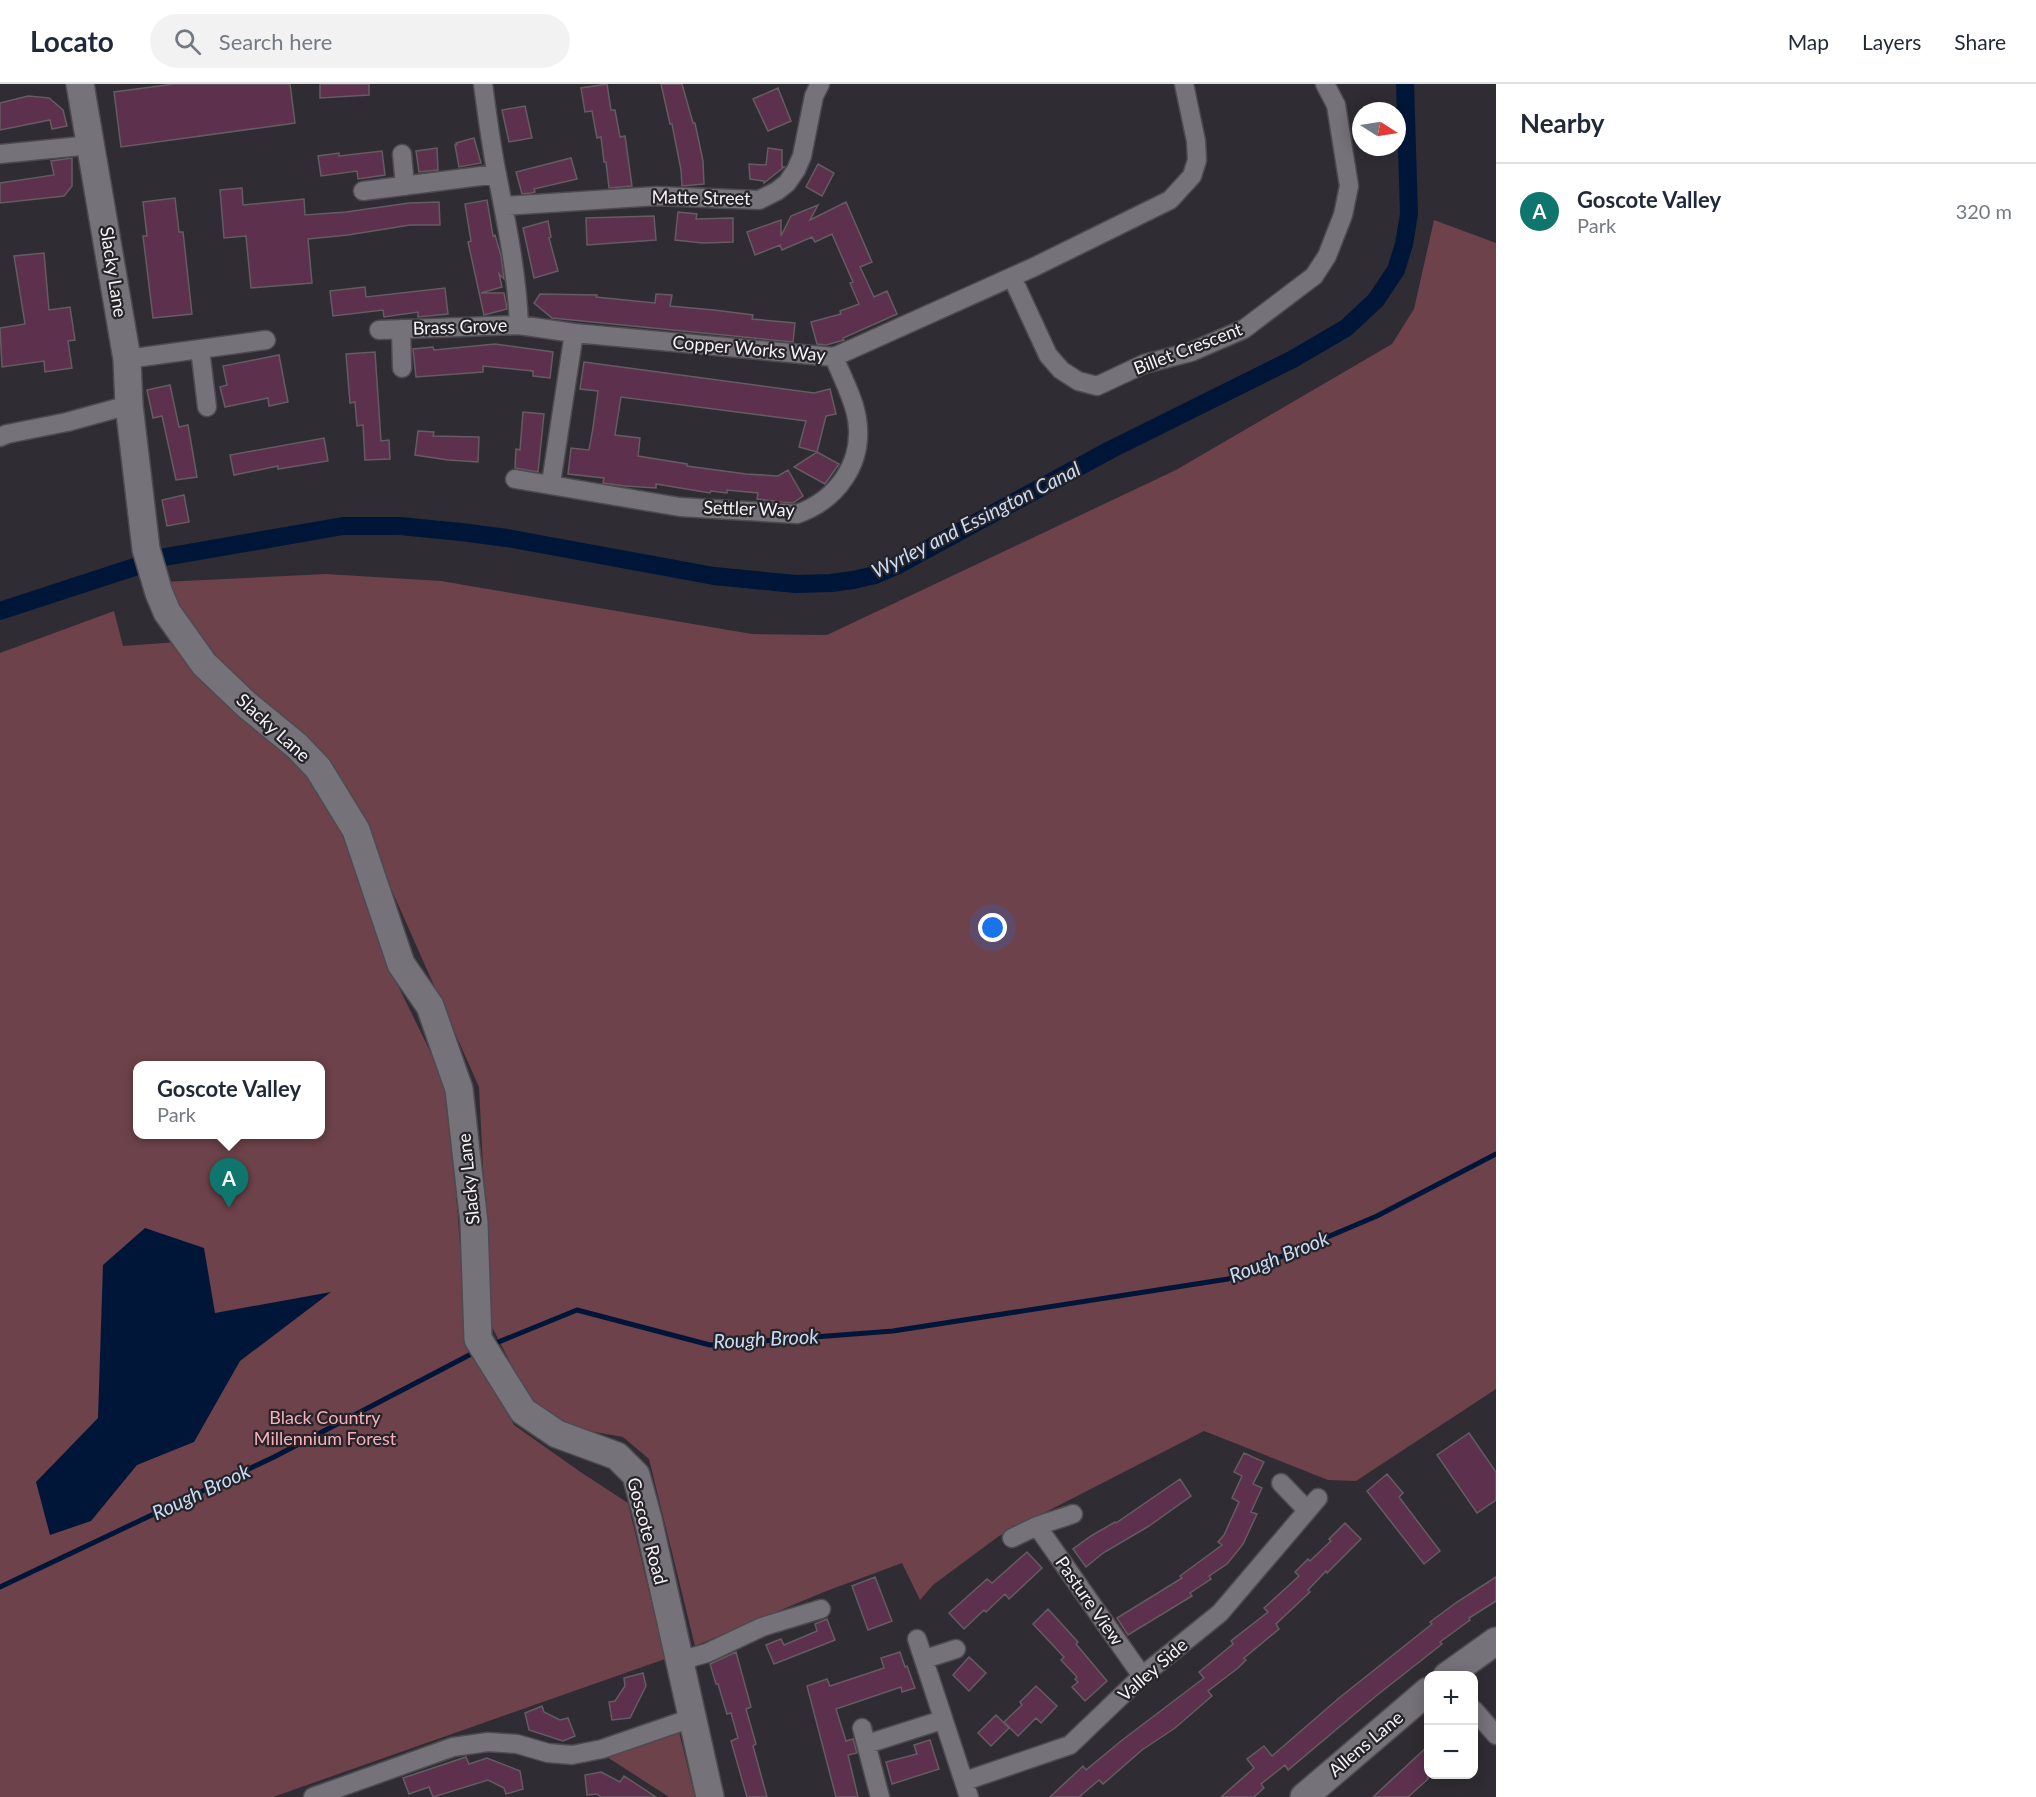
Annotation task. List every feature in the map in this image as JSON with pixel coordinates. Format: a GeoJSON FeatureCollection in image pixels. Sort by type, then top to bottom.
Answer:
{"type":"FeatureCollection","features":[{"type":"Feature","properties":{"kind":"street","name":"Slacky Lane"},"geometry":{"type":"LineString","coordinates":[[80,84],[127,359],[129,405],[146,549],[157,585],[167,612],[204,664],[247,705],[297,746],[318,768],[356,830],[401,964],[430,1006],[459,1089],[474,1223],[478,1340],[494,1366]]}},
{"type":"Feature","properties":{"kind":"street"},"geometry":{"type":"LineString","coordinates":[[483,84],[497,174],[505,206],[518,296],[519,325]]}},
{"type":"Feature","properties":{"kind":"street","name":"Matte Street"},"geometry":{"type":"LineString","coordinates":[[505,206],[657,196],[759,200],[787,183],[796,170],[813,96],[820,84]]}},
{"type":"Feature","properties":{"kind":"street","name":"Copper Works Way"},"geometry":{"type":"LineString","coordinates":[[519,325],[574,333],[834,357],[1012,277],[1170,200],[1192,176],[1197,160],[1196,141],[1184,84]]}},
{"type":"Feature","properties":{"kind":"street","name":"Billet Crescent"},"geometry":{"type":"LineString","coordinates":[[1012,277],[1048,355],[1060,370],[1078,381],[1097,386],[1144,364],[1191,352],[1244,329],[1314,276],[1327,256],[1343,215],[1349,186],[1336,105],[1329,89],[1324,84]]}},
{"type":"Feature","properties":{"kind":"street"},"geometry":{"type":"LineString","coordinates":[[0,154],[90,145]]}},
{"type":"Feature","properties":{"kind":"street"},"geometry":{"type":"LineString","coordinates":[[402,154],[405,186]]}},
{"type":"Feature","properties":{"kind":"street"},"geometry":{"type":"LineString","coordinates":[[363,191],[497,174]]}},
{"type":"Feature","properties":{"kind":"street","name":"Brass Grove"},"geometry":{"type":"LineString","coordinates":[[379,330],[519,325]]}},
{"type":"Feature","properties":{"kind":"street","name":"Brass Grove"},"geometry":{"type":"LineString","coordinates":[[401,329],[402,368]]}},
{"type":"Feature","properties":{"kind":"street"},"geometry":{"type":"LineString","coordinates":[[551,483],[574,333]]}},
{"type":"Feature","properties":{"kind":"street"},"geometry":{"type":"LineString","coordinates":[[127,359],[266,340]]}},
{"type":"Feature","properties":{"kind":"street"},"geometry":{"type":"LineString","coordinates":[[201,349],[207,407]]}},
{"type":"Feature","properties":{"kind":"street","name":"Settler Way"},"geometry":{"type":"LineString","coordinates":[[514,478],[680,507],[797,514],[812,509],[841,485],[848,475],[856,454],[857,419],[834,357]]}},
{"type":"Feature","properties":{"kind":"street"},"geometry":{"type":"LineString","coordinates":[[2,430],[68,422],[129,405]]}},
{"type":"Feature","properties":{"kind":"street","name":"Goscote Road"},"geometry":{"type":"LineString","coordinates":[[494,1366],[523,1411],[557,1434],[617,1456],[636,1475],[648,1519],[710,1797]]}},
{"type":"Feature","properties":{"kind":"street","name":"Valley Side"},"geometry":{"type":"LineString","coordinates":[[967,1789],[1070,1745],[1142,1676],[1220,1613],[1312,1504],[1281,1483]]}},
{"type":"Feature","properties":{"kind":"street"},"geometry":{"type":"LineString","coordinates":[[1012,1539],[1037,1526],[1073,1514]]}},
{"type":"Feature","properties":{"kind":"street","name":"Pasture View"},"geometry":{"type":"LineString","coordinates":[[1037,1526],[1142,1676]]}},
{"type":"Feature","properties":{"kind":"street"},"geometry":{"type":"LineString","coordinates":[[679,1661],[707,1653],[762,1627],[821,1609]]}},
{"type":"Feature","properties":{"kind":"street"},"geometry":{"type":"LineString","coordinates":[[917,1639],[942,1720],[967,1789]]}},
{"type":"Feature","properties":{"kind":"street"},"geometry":{"type":"LineString","coordinates":[[1455,1671],[1496,1641]]}},
{"type":"Feature","properties":{"kind":"street"},"geometry":{"type":"LineString","coordinates":[[925,1659],[956,1649]]}},
{"type":"Feature","properties":{"kind":"street","name":"Allens Lane"},"geometry":{"type":"LineString","coordinates":[[1304,1797],[1424,1694]]}},
{"type":"Feature","properties":{"kind":"street"},"geometry":{"type":"LineString","coordinates":[[1478,1715],[1496,1735]]}},
{"type":"Feature","properties":{"kind":"street"},"geometry":{"type":"LineString","coordinates":[[313,1797],[453,1747],[483,1741],[517,1744],[548,1753],[572,1755],[602,1749],[692,1718]]}},
{"type":"Feature","properties":{"kind":"street"},"geometry":{"type":"LineString","coordinates":[[880,1797],[865,1736],[942,1720]]}},
{"type":"Feature","properties":{"kind":"green space"},"geometry":{"type":"Polygon","coordinates":[[[1434,220],[1496,243],[1496,1389],[1356,1481],[1328,1480],[1204,1431],[999,1536],[933,1585],[920,1600],[902,1563],[824,1592],[695,1646],[649,1459],[623,1437],[573,1428],[530,1401],[491,1325],[479,1087],[362,823],[305,735],[206,657],[176,612],[176,598],[163,582],[326,574],[441,581],[752,634],[827,635],[1176,470],[1392,344],[1414,309],[1434,220]]]}},
{"type":"Feature","properties":{"kind":"green space","name":"Black Country Millennium Forest"},"geometry":{"type":"Polygon","coordinates":[[[114,611],[123,646],[178,642],[228,707],[293,756],[343,829],[390,969],[448,1088],[467,1337],[514,1425],[628,1503],[665,1659],[273,1797],[0,1797],[0,653],[114,611]]]}},
{"type":"Feature","properties":{"kind":"green space"},"geometry":{"type":"Polygon","coordinates":[[[679,1732],[695,1797],[669,1797],[607,1757],[679,1732]]]}},
{"type":"Feature","properties":{"kind":"water"},"geometry":{"type":"Polygon","coordinates":[[[145,1228],[204,1248],[215,1313],[331,1292],[240,1361],[194,1442],[137,1465],[91,1521],[50,1535],[36,1482],[98,1418],[103,1265],[145,1228]]]}},
{"type":"Feature","properties":{"kind":"building"},"geometry":{"type":"Polygon","coordinates":[[[174,84],[290,84],[295,123],[121,147],[114,92],[174,84]]]}},
{"type":"Feature","properties":{"kind":"building"},"geometry":{"type":"Polygon","coordinates":[[[320,84],[369,84],[369,95],[320,98],[320,84]]]}},
{"type":"Feature","properties":{"kind":"building"},"geometry":{"type":"Polygon","coordinates":[[[607,84],[611,110],[615,110],[620,137],[625,136],[632,186],[609,188],[601,137],[597,138],[592,111],[585,112],[581,88],[607,84]]]}},
{"type":"Feature","properties":{"kind":"building"},"geometry":{"type":"Polygon","coordinates":[[[661,84],[682,84],[693,123],[695,123],[703,161],[704,184],[682,186],[672,124],[670,124],[661,84]]]}},
{"type":"Feature","properties":{"kind":"building"},"geometry":{"type":"Polygon","coordinates":[[[778,88],[791,121],[768,131],[753,99],[778,88]]]}},
{"type":"Feature","properties":{"kind":"building"},"geometry":{"type":"Polygon","coordinates":[[[28,96],[49,98],[63,110],[67,126],[52,129],[50,120],[0,130],[0,103],[28,96]]]}},
{"type":"Feature","properties":{"kind":"building"},"geometry":{"type":"Polygon","coordinates":[[[525,106],[532,138],[509,142],[502,110],[525,106]]]}},
{"type":"Feature","properties":{"kind":"building"},"geometry":{"type":"Polygon","coordinates":[[[474,138],[481,163],[459,167],[456,143],[474,138]]]}},
{"type":"Feature","properties":{"kind":"building"},"geometry":{"type":"Polygon","coordinates":[[[437,148],[438,170],[419,172],[416,151],[437,148]]]}},
{"type":"Feature","properties":{"kind":"building"},"geometry":{"type":"Polygon","coordinates":[[[768,148],[782,150],[782,167],[784,167],[764,183],[764,181],[750,179],[749,164],[766,165],[768,148]]]}},
{"type":"Feature","properties":{"kind":"building"},"geometry":{"type":"Polygon","coordinates":[[[382,151],[385,175],[358,179],[357,171],[321,176],[318,156],[382,151]]]}},
{"type":"Feature","properties":{"kind":"building"},"geometry":{"type":"Polygon","coordinates":[[[72,158],[72,186],[64,196],[0,203],[0,183],[54,175],[51,161],[72,158]]]}},
{"type":"Feature","properties":{"kind":"building"},"geometry":{"type":"Polygon","coordinates":[[[571,158],[577,179],[522,194],[516,172],[571,158]]]}},
{"type":"Feature","properties":{"kind":"building"},"geometry":{"type":"Polygon","coordinates":[[[818,164],[834,173],[822,196],[806,187],[818,164]]]}},
{"type":"Feature","properties":{"kind":"building"},"geometry":{"type":"Polygon","coordinates":[[[242,188],[243,205],[304,199],[305,215],[409,203],[439,202],[440,225],[410,225],[308,239],[312,283],[251,288],[246,236],[224,238],[220,190],[242,188]]]}},
{"type":"Feature","properties":{"kind":"building"},"geometry":{"type":"Polygon","coordinates":[[[175,198],[179,232],[183,232],[192,314],[153,318],[143,236],[147,236],[143,202],[175,198]]]}},
{"type":"Feature","properties":{"kind":"building"},"geometry":{"type":"Polygon","coordinates":[[[487,200],[493,236],[495,235],[501,256],[504,279],[499,274],[502,287],[481,293],[504,293],[507,309],[484,315],[468,242],[471,241],[465,204],[487,200]]]}},
{"type":"Feature","properties":{"kind":"building"},"geometry":{"type":"Polygon","coordinates":[[[846,202],[872,262],[860,267],[874,297],[887,291],[897,314],[843,338],[844,340],[826,345],[817,344],[811,322],[841,314],[840,311],[859,304],[850,283],[853,282],[832,234],[815,242],[812,237],[782,250],[780,245],[755,255],[747,232],[781,220],[781,236],[791,216],[818,205],[810,220],[846,202]]]}},
{"type":"Feature","properties":{"kind":"building"},"geometry":{"type":"Polygon","coordinates":[[[678,212],[697,214],[696,219],[733,218],[733,242],[703,243],[675,240],[678,212]]]}},
{"type":"Feature","properties":{"kind":"building"},"geometry":{"type":"Polygon","coordinates":[[[654,216],[656,240],[587,245],[586,218],[654,216]]]}},
{"type":"Feature","properties":{"kind":"building"},"geometry":{"type":"Polygon","coordinates":[[[548,221],[551,237],[549,238],[558,271],[534,278],[523,228],[548,221]]]}},
{"type":"Feature","properties":{"kind":"building"},"geometry":{"type":"Polygon","coordinates":[[[44,253],[49,310],[70,307],[75,340],[68,341],[72,368],[45,372],[44,361],[2,367],[0,328],[25,324],[14,256],[44,253]]]}},
{"type":"Feature","properties":{"kind":"building"},"geometry":{"type":"Polygon","coordinates":[[[365,287],[366,297],[445,288],[448,314],[418,317],[418,312],[384,317],[383,310],[333,316],[330,291],[365,287]]]}},
{"type":"Feature","properties":{"kind":"building"},"geometry":{"type":"Polygon","coordinates":[[[540,294],[597,295],[596,297],[655,303],[656,294],[672,295],[670,306],[753,315],[752,319],[795,323],[793,342],[552,318],[534,303],[540,294]]]}},
{"type":"Feature","properties":{"kind":"building"},"geometry":{"type":"Polygon","coordinates":[[[495,344],[553,352],[550,378],[533,376],[533,371],[483,366],[483,372],[416,377],[413,349],[433,347],[434,350],[495,344]]]}},
{"type":"Feature","properties":{"kind":"building"},"geometry":{"type":"Polygon","coordinates":[[[375,352],[381,441],[389,440],[390,459],[365,460],[363,425],[357,426],[355,402],[350,403],[346,354],[375,352]]]}},
{"type":"Feature","properties":{"kind":"building"},"geometry":{"type":"Polygon","coordinates":[[[279,355],[288,402],[269,406],[268,398],[225,407],[220,387],[227,385],[223,366],[279,355]]]}},
{"type":"Feature","properties":{"kind":"building"},"geometry":{"type":"Polygon","coordinates":[[[584,362],[814,393],[830,389],[836,414],[826,416],[817,452],[799,447],[806,421],[621,397],[615,435],[640,438],[638,456],[687,464],[687,466],[746,474],[778,476],[788,470],[803,496],[793,503],[757,499],[758,493],[727,490],[727,493],[711,491],[710,493],[656,484],[656,488],[603,483],[604,478],[568,474],[571,448],[589,450],[593,428],[598,391],[580,389],[584,362]]]}},
{"type":"Feature","properties":{"kind":"building"},"geometry":{"type":"Polygon","coordinates":[[[170,385],[179,427],[188,425],[197,477],[176,480],[162,416],[153,418],[147,390],[170,385]]]}},
{"type":"Feature","properties":{"kind":"building"},"geometry":{"type":"Polygon","coordinates":[[[523,412],[544,414],[538,472],[515,468],[516,449],[520,450],[523,412]]]}},
{"type":"Feature","properties":{"kind":"building"},"geometry":{"type":"Polygon","coordinates":[[[418,431],[434,432],[433,436],[479,437],[478,462],[415,455],[418,431]]]}},
{"type":"Feature","properties":{"kind":"building"},"geometry":{"type":"Polygon","coordinates":[[[324,438],[328,461],[278,469],[278,466],[234,475],[230,455],[324,438]]]}},
{"type":"Feature","properties":{"kind":"building"},"geometry":{"type":"Polygon","coordinates":[[[817,452],[839,464],[825,484],[794,467],[817,452]]]}},
{"type":"Feature","properties":{"kind":"building"},"geometry":{"type":"Polygon","coordinates":[[[184,495],[189,522],[167,526],[162,500],[184,495]]]}},
{"type":"Feature","properties":{"kind":"building"},"geometry":{"type":"Polygon","coordinates":[[[1469,1433],[1496,1472],[1496,1500],[1477,1513],[1437,1455],[1469,1433]]]}},
{"type":"Feature","properties":{"kind":"building"},"geometry":{"type":"Polygon","coordinates":[[[1244,1453],[1264,1462],[1253,1484],[1262,1488],[1251,1512],[1257,1514],[1243,1544],[1227,1564],[1209,1576],[1211,1579],[1190,1593],[1192,1596],[1128,1635],[1117,1618],[1182,1578],[1180,1576],[1222,1545],[1218,1542],[1224,1535],[1239,1502],[1232,1498],[1242,1476],[1234,1472],[1244,1453]]]}},
{"type":"Feature","properties":{"kind":"building"},"geometry":{"type":"Polygon","coordinates":[[[1387,1474],[1403,1493],[1399,1497],[1440,1551],[1424,1564],[1367,1491],[1387,1474]]]}},
{"type":"Feature","properties":{"kind":"building"},"geometry":{"type":"Polygon","coordinates":[[[1180,1479],[1191,1496],[1149,1526],[1103,1553],[1086,1567],[1073,1549],[1180,1479]]]}},
{"type":"Feature","properties":{"kind":"building"},"geometry":{"type":"Polygon","coordinates":[[[1345,1523],[1361,1539],[1327,1573],[1326,1571],[1308,1590],[1310,1592],[1276,1624],[1279,1629],[1244,1658],[1246,1660],[1238,1668],[1208,1691],[1212,1696],[1175,1728],[1142,1750],[1103,1784],[1099,1780],[1079,1797],[1050,1797],[1083,1766],[1086,1770],[1204,1678],[1199,1672],[1233,1644],[1231,1641],[1268,1612],[1264,1608],[1299,1576],[1295,1572],[1331,1541],[1329,1539],[1345,1523]]]}},
{"type":"Feature","properties":{"kind":"building"},"geometry":{"type":"Polygon","coordinates":[[[1027,1552],[1042,1568],[1009,1599],[1005,1594],[964,1629],[949,1613],[987,1579],[992,1583],[1027,1552]]]}},
{"type":"Feature","properties":{"kind":"building"},"geometry":{"type":"Polygon","coordinates":[[[875,1577],[892,1621],[868,1630],[852,1586],[875,1577]]]}},
{"type":"Feature","properties":{"kind":"building"},"geometry":{"type":"Polygon","coordinates":[[[1496,1577],[1496,1601],[1469,1618],[1470,1620],[1440,1642],[1442,1644],[1288,1770],[1285,1765],[1261,1784],[1264,1788],[1254,1797],[1221,1797],[1254,1768],[1247,1759],[1264,1746],[1272,1756],[1339,1698],[1432,1624],[1430,1622],[1496,1577]]]}},
{"type":"Feature","properties":{"kind":"building"},"geometry":{"type":"Polygon","coordinates":[[[1048,1609],[1078,1642],[1076,1644],[1107,1681],[1085,1701],[1072,1687],[1078,1682],[1075,1679],[1077,1677],[1061,1660],[1064,1657],[1033,1624],[1048,1609]]]}},
{"type":"Feature","properties":{"kind":"building"},"geometry":{"type":"Polygon","coordinates":[[[827,1619],[835,1640],[774,1664],[766,1645],[781,1639],[784,1645],[803,1637],[817,1631],[815,1624],[827,1619]]]}},
{"type":"Feature","properties":{"kind":"building"},"geometry":{"type":"Polygon","coordinates":[[[736,1652],[751,1707],[746,1709],[767,1797],[747,1797],[731,1741],[738,1738],[731,1713],[727,1714],[710,1664],[736,1652]]]}},
{"type":"Feature","properties":{"kind":"building"},"geometry":{"type":"Polygon","coordinates":[[[900,1652],[915,1688],[902,1692],[901,1687],[836,1709],[846,1741],[853,1739],[857,1753],[848,1755],[858,1797],[836,1797],[807,1686],[827,1679],[830,1686],[884,1668],[881,1658],[900,1652]]]}},
{"type":"Feature","properties":{"kind":"building"},"geometry":{"type":"Polygon","coordinates":[[[969,1657],[986,1673],[969,1691],[953,1675],[969,1657]]]}},
{"type":"Feature","properties":{"kind":"building"},"geometry":{"type":"Polygon","coordinates":[[[643,1673],[646,1686],[630,1718],[612,1720],[609,1702],[615,1701],[625,1686],[624,1678],[643,1673]]]}},
{"type":"Feature","properties":{"kind":"building"},"geometry":{"type":"Polygon","coordinates":[[[1036,1686],[1057,1706],[1041,1723],[1036,1718],[1018,1736],[1004,1722],[1022,1705],[1020,1702],[1036,1686]]]}},
{"type":"Feature","properties":{"kind":"building"},"geometry":{"type":"Polygon","coordinates":[[[542,1706],[544,1712],[560,1720],[568,1718],[575,1736],[563,1741],[529,1730],[525,1713],[542,1706]]]}},
{"type":"Feature","properties":{"kind":"building"},"geometry":{"type":"Polygon","coordinates":[[[996,1715],[1009,1728],[991,1746],[978,1733],[996,1715]]]}},
{"type":"Feature","properties":{"kind":"building"},"geometry":{"type":"Polygon","coordinates":[[[930,1740],[939,1769],[892,1784],[886,1762],[917,1754],[914,1745],[930,1740]]]}},
{"type":"Feature","properties":{"kind":"building"},"geometry":{"type":"Polygon","coordinates":[[[1424,1750],[1424,1779],[1428,1779],[1408,1797],[1373,1797],[1424,1750]]]}},
{"type":"Feature","properties":{"kind":"building"},"geometry":{"type":"Polygon","coordinates":[[[466,1757],[469,1764],[487,1758],[520,1771],[523,1789],[506,1794],[504,1788],[488,1780],[433,1797],[429,1787],[409,1794],[403,1778],[466,1757]]]}},
{"type":"Feature","properties":{"kind":"building"},"geometry":{"type":"Polygon","coordinates":[[[601,1772],[620,1782],[624,1776],[656,1797],[587,1795],[585,1775],[601,1772]]]}},
{"type":"Feature","properties":{"kind":"waterway","name":"Wyrley and Essington Canal"},"geometry":{"type":"LineString","coordinates":[[0,611],[165,557],[343,526],[400,526],[461,532],[507,538],[714,576],[796,584],[831,583],[875,575],[896,566],[1110,450],[1293,359],[1346,328],[1376,300],[1396,270],[1404,244],[1409,214],[1405,84]]}},
{"type":"Feature","properties":{"kind":"waterway","name":"Rough Brook"},"geometry":{"type":"LineString","coordinates":[[491,1345],[577,1310],[710,1345],[893,1331],[1228,1279],[1377,1216],[1496,1154]]}},
{"type":"Feature","properties":{"kind":"waterway","name":"Rough Brook"},"geometry":{"type":"LineString","coordinates":[[0,1587],[274,1457],[477,1351]]}},
{"type":"Feature","properties":{"kind":"place","name":"Goscote Valley"},"geometry":{"type":"Point","coordinates":[229,1208]}}]}
